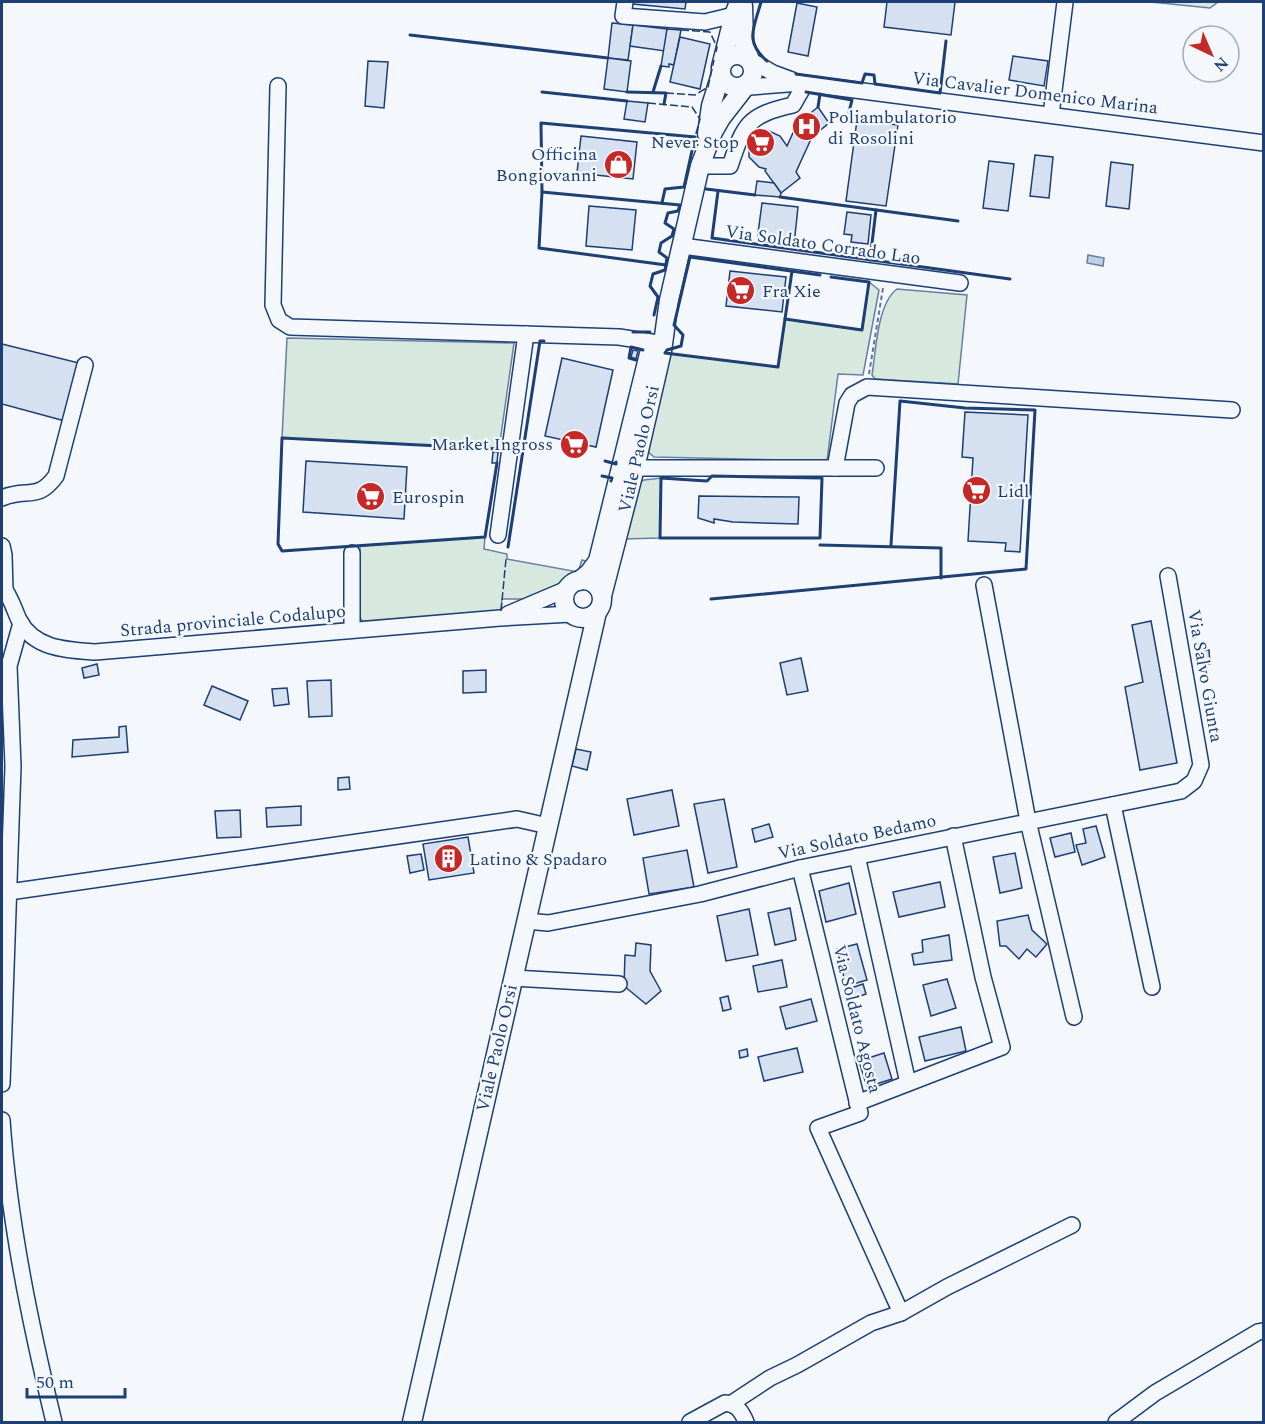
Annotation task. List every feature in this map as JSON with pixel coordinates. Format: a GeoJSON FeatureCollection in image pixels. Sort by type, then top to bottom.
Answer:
{"type":"FeatureCollection","features":[{"type":"Feature","properties":{"kind":"main road"},"geometry":{"type":"LineString","coordinates":[[702,161],[711,106],[739,6]]}},
{"type":"Feature","properties":{"kind":"main road"},"geometry":{"type":"LineString","coordinates":[[702,161],[713,132],[730,106],[748,86],[753,73],[744,42],[739,6]]}},
{"type":"Feature","properties":{"kind":"main road"},"geometry":{"type":"LineString","coordinates":[[748,86],[726,84],[721,71],[726,59],[731,56],[740,55],[749,60]]}},
{"type":"Feature","properties":{"kind":"main road","name":"Viale Paolo Orsi"},"geometry":{"type":"LineString","coordinates":[[412,1422],[599,604],[635,468],[658,343],[702,161]]}},
{"type":"Feature","properties":{"kind":"main road","name":"Viale Paolo Orsi"},"geometry":{"type":"LineString","coordinates":[[573,585],[596,566],[637,399],[658,343]]}},
{"type":"Feature","properties":{"kind":"main road"},"geometry":{"type":"LineString","coordinates":[[572,615],[586,618],[599,604],[594,584],[573,585],[564,602],[572,615],[580,626],[583,638],[584,673]]}},
{"type":"Feature","properties":{"kind":"street"},"geometry":{"type":"LineString","coordinates":[[1051,115],[1065,2]]}},
{"type":"Feature","properties":{"kind":"street"},"geometry":{"type":"LineString","coordinates":[[705,22],[739,6]]}},
{"type":"Feature","properties":{"kind":"street"},"geometry":{"type":"LineString","coordinates":[[624,9],[705,22],[721,31],[728,39]]}},
{"type":"Feature","properties":{"kind":"street"},"geometry":{"type":"LineString","coordinates":[[749,60],[773,73],[803,83]]}},
{"type":"Feature","properties":{"kind":"street"},"geometry":{"type":"LineString","coordinates":[[748,86],[803,83]]}},
{"type":"Feature","properties":{"kind":"street"},"geometry":{"type":"LineString","coordinates":[[702,161],[730,166],[740,135],[747,126],[766,112],[793,105],[803,83]]}},
{"type":"Feature","properties":{"kind":"street","name":"Via Cavalier Domenico Marina"},"geometry":{"type":"LineString","coordinates":[[803,83],[1263,142]]}},
{"type":"Feature","properties":{"kind":"street"},"geometry":{"type":"LineString","coordinates":[[278,86],[273,305],[279,321],[290,327],[619,337],[658,343]]}},
{"type":"Feature","properties":{"kind":"street","name":"Via Soldato Corrado Lao"},"geometry":{"type":"LineString","coordinates":[[682,246],[960,283]]}},
{"type":"Feature","properties":{"kind":"street"},"geometry":{"type":"LineString","coordinates":[[498,535],[526,334]]}},
{"type":"Feature","properties":{"kind":"street"},"geometry":{"type":"LineString","coordinates":[[2,498],[13,493],[40,492],[48,487],[56,476],[86,365]]}},
{"type":"Feature","properties":{"kind":"street"},"geometry":{"type":"LineString","coordinates":[[835,468],[847,403],[852,395],[867,387],[1232,410]]}},
{"type":"Feature","properties":{"kind":"street"},"geometry":{"type":"LineString","coordinates":[[635,468],[629,461],[629,454],[637,421],[637,399]]}},
{"type":"Feature","properties":{"kind":"street"},"geometry":{"type":"LineString","coordinates":[[603,543],[615,518],[627,475],[635,468],[876,468]]}},
{"type":"Feature","properties":{"kind":"street"},"geometry":{"type":"LineString","coordinates":[[2,546],[3,588]]}},
{"type":"Feature","properties":{"kind":"street"},"geometry":{"type":"LineString","coordinates":[[352,553],[352,630]]}},
{"type":"Feature","properties":{"kind":"street","name":"Via Salvo Giunta"},"geometry":{"type":"LineString","coordinates":[[1168,576],[1201,765],[1194,781]]}},
{"type":"Feature","properties":{"kind":"street"},"geometry":{"type":"LineString","coordinates":[[500,618],[573,585]]}},
{"type":"Feature","properties":{"kind":"street"},"geometry":{"type":"LineString","coordinates":[[984,585],[1028,821],[1074,1017]]}},
{"type":"Feature","properties":{"kind":"street","name":"Strada provinciale Codalupo"},"geometry":{"type":"LineString","coordinates":[[3,588],[21,623],[40,642],[52,647],[95,652],[500,618],[572,615]]}},
{"type":"Feature","properties":{"kind":"street"},"geometry":{"type":"LineString","coordinates":[[2,1084],[3,972],[9,892],[13,766],[9,666],[21,623]]}},
{"type":"Feature","properties":{"kind":"street","name":"Via Soldato Bedamo"},"geometry":{"type":"LineString","coordinates":[[526,921],[548,923],[700,894],[800,867],[1181,791],[1194,781]]}},
{"type":"Feature","properties":{"kind":"street"},"geometry":{"type":"LineString","coordinates":[[1113,805],[1152,987]]}},
{"type":"Feature","properties":{"kind":"street"},"geometry":{"type":"LineString","coordinates":[[9,892],[518,819],[549,826]]}},
{"type":"Feature","properties":{"kind":"street"},"geometry":{"type":"LineString","coordinates":[[857,1102],[1002,1047],[983,977],[953,836]]}},
{"type":"Feature","properties":{"kind":"street"},"geometry":{"type":"LineString","coordinates":[[857,856],[908,1083]]}},
{"type":"Feature","properties":{"kind":"street","name":"Via Soldato Agosta"},"geometry":{"type":"LineString","coordinates":[[800,867],[860,1113],[818,1128],[901,1313]]}},
{"type":"Feature","properties":{"kind":"street"},"geometry":{"type":"LineString","coordinates":[[513,978],[619,984]]}},
{"type":"Feature","properties":{"kind":"street"},"geometry":{"type":"LineString","coordinates":[[2,1120],[4,1162],[17,1242],[54,1422]]}},
{"type":"Feature","properties":{"kind":"street"},"geometry":{"type":"LineString","coordinates":[[690,1422],[718,1406],[732,1403],[770,1378],[872,1323],[901,1313],[947,1287],[1072,1225]]}},
{"type":"Feature","properties":{"kind":"street"},"geometry":{"type":"LineString","coordinates":[[1116,1422],[1164,1388],[1263,1331]]}},
{"type":"Feature","properties":{"kind":"street"},"geometry":{"type":"LineString","coordinates":[[732,1403],[738,1408],[746,1422]]}},
{"type":"Feature","properties":{"kind":"path"},"geometry":{"type":"LineString","coordinates":[[867,387],[885,273]]}},
{"type":"Feature","properties":{"kind":"shaded area"},"geometry":{"type":"Polygon","coordinates":[[[1151,2],[1218,2],[1210,8],[1151,2]]]}},
{"type":"Feature","properties":{"kind":"shaded area"},"geometry":{"type":"Polygon","coordinates":[[[869,282],[879,290],[863,375],[838,374],[827,461],[654,457],[646,450],[665,353],[778,367],[785,319],[862,330],[869,282]]]}},
{"type":"Feature","properties":{"kind":"shaded area"},"geometry":{"type":"Polygon","coordinates":[[[897,289],[967,295],[958,384],[875,379],[872,375],[881,316],[890,296],[897,289]]]}},
{"type":"Feature","properties":{"kind":"shaded area"},"geometry":{"type":"Polygon","coordinates":[[[287,338],[514,343],[499,449],[282,438],[287,338]]]}},
{"type":"Feature","properties":{"kind":"shaded area"},"geometry":{"type":"Polygon","coordinates":[[[661,478],[660,538],[624,539],[637,483],[661,478]]]}},
{"type":"Feature","properties":{"kind":"shaded area"},"geometry":{"type":"Polygon","coordinates":[[[485,537],[484,549],[507,554],[507,559],[578,572],[582,560],[592,563],[565,583],[525,599],[502,599],[501,611],[363,622],[359,616],[360,546],[485,537]]]}},
{"type":"Feature","properties":{"kind":"water"},"geometry":{"type":"Polygon","coordinates":[[[1088,255],[1104,258],[1103,266],[1087,263],[1088,255]]]}},
{"type":"Feature","properties":{"kind":"building"},"geometry":{"type":"Polygon","coordinates":[[[634,2],[686,2],[685,9],[633,4],[634,2]]]}},
{"type":"Feature","properties":{"kind":"building"},"geometry":{"type":"Polygon","coordinates":[[[887,2],[955,2],[951,35],[884,27],[887,2]]]}},
{"type":"Feature","properties":{"kind":"building"},"geometry":{"type":"Polygon","coordinates":[[[797,3],[817,7],[808,56],[788,52],[797,3]]]}},
{"type":"Feature","properties":{"kind":"building"},"geometry":{"type":"Polygon","coordinates":[[[612,23],[633,25],[628,60],[608,58],[612,23]]]}},
{"type":"Feature","properties":{"kind":"building"},"geometry":{"type":"Polygon","coordinates":[[[633,25],[667,29],[665,51],[630,46],[633,25]]]}},
{"type":"Feature","properties":{"kind":"building"},"geometry":{"type":"Polygon","coordinates":[[[667,29],[681,30],[674,65],[669,64],[669,67],[661,66],[667,29]]]}},
{"type":"Feature","properties":{"kind":"building"},"geometry":{"type":"Polygon","coordinates":[[[680,37],[710,44],[700,89],[670,82],[680,37]]]}},
{"type":"Feature","properties":{"kind":"building"},"geometry":{"type":"Polygon","coordinates":[[[1013,56],[1048,61],[1044,86],[1009,80],[1013,56]]]}},
{"type":"Feature","properties":{"kind":"building"},"geometry":{"type":"Polygon","coordinates":[[[608,58],[631,61],[627,92],[604,89],[608,58]]]}},
{"type":"Feature","properties":{"kind":"building"},"geometry":{"type":"Polygon","coordinates":[[[368,61],[388,62],[384,108],[365,106],[368,61]]]}},
{"type":"Feature","properties":{"kind":"building"},"geometry":{"type":"Polygon","coordinates":[[[627,101],[648,103],[645,122],[624,119],[627,101]]]}},
{"type":"Feature","properties":{"kind":"building"},"geometry":{"type":"Polygon","coordinates":[[[818,107],[829,123],[812,137],[796,172],[800,178],[781,193],[765,171],[766,169],[759,167],[749,157],[749,142],[753,136],[767,130],[780,136],[787,146],[797,124],[818,107]]]}},
{"type":"Feature","properties":{"kind":"building"},"geometry":{"type":"Polygon","coordinates":[[[857,120],[898,125],[886,206],[846,201],[857,120]]]}},
{"type":"Feature","properties":{"kind":"building"},"geometry":{"type":"Polygon","coordinates":[[[581,136],[637,142],[633,179],[577,173],[581,136]]]}},
{"type":"Feature","properties":{"kind":"building"},"geometry":{"type":"Polygon","coordinates":[[[1035,155],[1053,157],[1049,198],[1030,196],[1035,155]]]}},
{"type":"Feature","properties":{"kind":"building"},"geometry":{"type":"Polygon","coordinates":[[[989,161],[1014,164],[1008,211],[983,208],[989,161]]]}},
{"type":"Feature","properties":{"kind":"building"},"geometry":{"type":"Polygon","coordinates":[[[1111,162],[1133,165],[1129,209],[1106,206],[1111,162]]]}},
{"type":"Feature","properties":{"kind":"building"},"geometry":{"type":"Polygon","coordinates":[[[757,181],[774,183],[781,193],[780,197],[755,195],[757,181]]]}},
{"type":"Feature","properties":{"kind":"building"},"geometry":{"type":"Polygon","coordinates":[[[762,203],[798,207],[794,245],[757,241],[762,203]]]}},
{"type":"Feature","properties":{"kind":"building"},"geometry":{"type":"Polygon","coordinates":[[[589,206],[636,210],[632,250],[586,246],[589,206]]]}},
{"type":"Feature","properties":{"kind":"building"},"geometry":{"type":"Polygon","coordinates":[[[847,212],[871,215],[868,244],[851,242],[852,235],[844,234],[847,212]]]}},
{"type":"Feature","properties":{"kind":"building"},"geometry":{"type":"Polygon","coordinates":[[[730,271],[786,277],[782,312],[726,306],[730,271]]]}},
{"type":"Feature","properties":{"kind":"building"},"geometry":{"type":"Polygon","coordinates":[[[2,344],[79,363],[65,421],[2,404],[2,344]]]}},
{"type":"Feature","properties":{"kind":"building"},"geometry":{"type":"Polygon","coordinates":[[[633,350],[638,351],[636,359],[631,357],[633,350]]]}},
{"type":"Feature","properties":{"kind":"building"},"geometry":{"type":"Polygon","coordinates":[[[562,358],[613,370],[596,447],[545,436],[562,358]]]}},
{"type":"Feature","properties":{"kind":"building"},"geometry":{"type":"Polygon","coordinates":[[[965,412],[1028,415],[1020,552],[1005,551],[1006,543],[968,541],[973,458],[962,457],[965,412]]]}},
{"type":"Feature","properties":{"kind":"building"},"geometry":{"type":"Polygon","coordinates":[[[493,452],[498,452],[497,463],[492,463],[493,452]]]}},
{"type":"Feature","properties":{"kind":"building"},"geometry":{"type":"Polygon","coordinates":[[[306,461],[407,467],[404,519],[303,512],[306,461]]]}},
{"type":"Feature","properties":{"kind":"building"},"geometry":{"type":"Polygon","coordinates":[[[699,496],[799,497],[798,524],[733,522],[714,519],[714,523],[698,518],[699,496]]]}},
{"type":"Feature","properties":{"kind":"building"},"geometry":{"type":"Polygon","coordinates":[[[1151,621],[1177,763],[1140,770],[1125,687],[1143,682],[1132,625],[1151,621]]]}},
{"type":"Feature","properties":{"kind":"building"},"geometry":{"type":"Polygon","coordinates":[[[1209,650],[1210,664],[1199,665],[1198,651],[1209,650]]]}},
{"type":"Feature","properties":{"kind":"building"},"geometry":{"type":"Polygon","coordinates":[[[801,658],[808,691],[787,695],[780,663],[801,658]]]}},
{"type":"Feature","properties":{"kind":"building"},"geometry":{"type":"Polygon","coordinates":[[[97,664],[99,675],[84,678],[82,668],[97,664]]]}},
{"type":"Feature","properties":{"kind":"building"},"geometry":{"type":"Polygon","coordinates":[[[486,670],[486,692],[463,693],[463,671],[486,670]]]}},
{"type":"Feature","properties":{"kind":"building"},"geometry":{"type":"Polygon","coordinates":[[[331,680],[332,716],[309,717],[307,681],[331,680]]]}},
{"type":"Feature","properties":{"kind":"building"},"geometry":{"type":"Polygon","coordinates":[[[212,686],[248,701],[240,720],[204,705],[212,686]]]}},
{"type":"Feature","properties":{"kind":"building"},"geometry":{"type":"Polygon","coordinates":[[[287,688],[289,704],[274,706],[272,689],[287,688]]]}},
{"type":"Feature","properties":{"kind":"building"},"geometry":{"type":"Polygon","coordinates":[[[126,726],[128,752],[72,757],[73,740],[119,737],[119,727],[126,726]]]}},
{"type":"Feature","properties":{"kind":"building"},"geometry":{"type":"Polygon","coordinates":[[[576,749],[591,752],[587,770],[572,766],[576,749]]]}},
{"type":"Feature","properties":{"kind":"building"},"geometry":{"type":"Polygon","coordinates":[[[349,777],[350,789],[338,790],[338,778],[349,777]]]}},
{"type":"Feature","properties":{"kind":"building"},"geometry":{"type":"Polygon","coordinates":[[[672,790],[679,826],[634,835],[627,799],[672,790]]]}},
{"type":"Feature","properties":{"kind":"building"},"geometry":{"type":"Polygon","coordinates":[[[724,799],[737,867],[708,873],[694,804],[724,799]]]}},
{"type":"Feature","properties":{"kind":"building"},"geometry":{"type":"Polygon","coordinates":[[[301,806],[301,825],[267,827],[266,808],[301,806]]]}},
{"type":"Feature","properties":{"kind":"building"},"geometry":{"type":"Polygon","coordinates":[[[240,810],[241,837],[217,838],[215,811],[240,810]]]}},
{"type":"Feature","properties":{"kind":"building"},"geometry":{"type":"Polygon","coordinates":[[[769,824],[773,837],[755,842],[752,829],[769,824]]]}},
{"type":"Feature","properties":{"kind":"building"},"geometry":{"type":"Polygon","coordinates":[[[1096,826],[1105,857],[1082,865],[1076,845],[1086,843],[1083,829],[1096,826]]]}},
{"type":"Feature","properties":{"kind":"building"},"geometry":{"type":"Polygon","coordinates":[[[1071,833],[1075,852],[1055,857],[1050,838],[1071,833]]]}},
{"type":"Feature","properties":{"kind":"building","name":"Latino & Spadaro"},"geometry":{"type":"Polygon","coordinates":[[[468,837],[474,873],[429,880],[423,844],[468,837]]]}},
{"type":"Feature","properties":{"kind":"building"},"geometry":{"type":"Polygon","coordinates":[[[687,850],[694,887],[649,894],[643,858],[687,850]]]}},
{"type":"Feature","properties":{"kind":"building"},"geometry":{"type":"Polygon","coordinates":[[[1015,853],[1022,888],[1000,893],[993,857],[1015,853]]]}},
{"type":"Feature","properties":{"kind":"building"},"geometry":{"type":"Polygon","coordinates":[[[421,854],[424,870],[410,873],[407,856],[421,854]]]}},
{"type":"Feature","properties":{"kind":"building"},"geometry":{"type":"Polygon","coordinates":[[[940,882],[945,907],[899,917],[893,892],[940,882]]]}},
{"type":"Feature","properties":{"kind":"building"},"geometry":{"type":"Polygon","coordinates":[[[849,883],[856,914],[826,922],[819,891],[849,883]]]}},
{"type":"Feature","properties":{"kind":"building"},"geometry":{"type":"Polygon","coordinates":[[[790,908],[796,940],[775,945],[768,913],[790,908]]]}},
{"type":"Feature","properties":{"kind":"building"},"geometry":{"type":"Polygon","coordinates":[[[749,909],[758,955],[726,961],[717,916],[749,909]]]}},
{"type":"Feature","properties":{"kind":"building"},"geometry":{"type":"Polygon","coordinates":[[[1028,915],[1032,930],[1047,944],[1036,957],[1027,949],[1019,959],[1006,946],[1000,946],[997,921],[1028,915]]]}},
{"type":"Feature","properties":{"kind":"building"},"geometry":{"type":"Polygon","coordinates":[[[949,935],[952,960],[914,965],[912,954],[923,952],[922,940],[949,935]]]}},
{"type":"Feature","properties":{"kind":"building"},"geometry":{"type":"Polygon","coordinates":[[[636,943],[651,945],[650,971],[661,991],[646,1004],[624,986],[625,955],[635,956],[636,943]]]}},
{"type":"Feature","properties":{"kind":"building"},"geometry":{"type":"Polygon","coordinates":[[[857,944],[867,980],[846,986],[837,949],[857,944]]]}},
{"type":"Feature","properties":{"kind":"building"},"geometry":{"type":"Polygon","coordinates":[[[782,960],[787,987],[758,992],[753,966],[782,960]]]}},
{"type":"Feature","properties":{"kind":"building"},"geometry":{"type":"Polygon","coordinates":[[[947,979],[956,1008],[931,1016],[923,985],[947,979]]]}},
{"type":"Feature","properties":{"kind":"building"},"geometry":{"type":"Polygon","coordinates":[[[863,984],[866,994],[849,1000],[845,990],[863,984]]]}},
{"type":"Feature","properties":{"kind":"building"},"geometry":{"type":"Polygon","coordinates":[[[728,996],[731,1009],[723,1011],[720,998],[728,996]]]}},
{"type":"Feature","properties":{"kind":"building"},"geometry":{"type":"Polygon","coordinates":[[[811,999],[817,1021],[786,1029],[780,1007],[811,999]]]}},
{"type":"Feature","properties":{"kind":"building"},"geometry":{"type":"Polygon","coordinates":[[[961,1027],[966,1051],[925,1061],[919,1037],[961,1027]]]}},
{"type":"Feature","properties":{"kind":"building"},"geometry":{"type":"Polygon","coordinates":[[[797,1048],[803,1072],[764,1081],[758,1057],[797,1048]]]}},
{"type":"Feature","properties":{"kind":"building"},"geometry":{"type":"Polygon","coordinates":[[[747,1049],[748,1056],[740,1058],[739,1051],[747,1049]]]}},
{"type":"Feature","properties":{"kind":"building"},"geometry":{"type":"Polygon","coordinates":[[[884,1053],[892,1079],[867,1087],[859,1061],[884,1053]]]}},
{"type":"Feature","properties":{"kind":"fence"},"geometry":{"type":"LineString","coordinates":[[681,30],[710,32],[717,47],[716,52]]}},
{"type":"Feature","properties":{"kind":"fence"},"geometry":{"type":"LineString","coordinates":[[666,93],[695,95],[708,87],[714,60]]}},
{"type":"Feature","properties":{"kind":"fence"},"geometry":{"type":"LineString","coordinates":[[648,103],[692,107],[700,119],[695,137]]}},
{"type":"Feature","properties":{"kind":"fence"},"geometry":{"type":"LineString","coordinates":[[501,611],[506,559]]}},
{"type":"Feature","properties":{"kind":"wall"},"geometry":{"type":"LineString","coordinates":[[761,2],[753,40],[755,47],[767,61]]}},
{"type":"Feature","properties":{"kind":"wall"},"geometry":{"type":"LineString","coordinates":[[410,35],[608,58]]}},
{"type":"Feature","properties":{"kind":"wall"},"geometry":{"type":"LineString","coordinates":[[796,74],[862,83],[865,74],[874,75],[875,84],[940,93],[946,41]]}},
{"type":"Feature","properties":{"kind":"wall"},"geometry":{"type":"LineString","coordinates":[[653,92],[661,66]]}},
{"type":"Feature","properties":{"kind":"wall"},"geometry":{"type":"LineString","coordinates":[[542,92],[627,101]]}},
{"type":"Feature","properties":{"kind":"wall"},"geometry":{"type":"LineString","coordinates":[[627,92],[666,93],[664,104]]}},
{"type":"Feature","properties":{"kind":"wall"},"geometry":{"type":"LineString","coordinates":[[806,92],[852,100],[849,112]]}},
{"type":"Feature","properties":{"kind":"wall"},"geometry":{"type":"LineString","coordinates":[[818,107],[820,94]]}},
{"type":"Feature","properties":{"kind":"wall"},"geometry":{"type":"LineString","coordinates":[[662,203],[665,189],[684,187],[695,137],[541,123],[542,192],[539,248],[666,265]]}},
{"type":"Feature","properties":{"kind":"wall"},"geometry":{"type":"LineString","coordinates":[[706,189],[755,195]]}},
{"type":"Feature","properties":{"kind":"wall"},"geometry":{"type":"LineString","coordinates":[[718,191],[712,238],[1010,279]]}},
{"type":"Feature","properties":{"kind":"wall"},"geometry":{"type":"LineString","coordinates":[[542,192],[680,205],[678,211],[668,213],[665,223],[674,229],[672,236],[661,243],[659,252],[667,258],[665,270],[653,274],[650,286],[658,297],[654,315]]}},
{"type":"Feature","properties":{"kind":"wall"},"geometry":{"type":"LineString","coordinates":[[780,197],[958,221]]}},
{"type":"Feature","properties":{"kind":"wall"},"geometry":{"type":"LineString","coordinates":[[870,260],[876,210]]}},
{"type":"Feature","properties":{"kind":"wall"},"geometry":{"type":"LineString","coordinates":[[792,271],[778,367],[665,353],[667,350],[681,346],[683,335],[674,325],[690,257],[820,275]]}},
{"type":"Feature","properties":{"kind":"wall"},"geometry":{"type":"LineString","coordinates":[[785,319],[862,330],[869,282],[831,277]]}},
{"type":"Feature","properties":{"kind":"wall"},"geometry":{"type":"LineString","coordinates":[[633,332],[650,332]]}},
{"type":"Feature","properties":{"kind":"wall"},"geometry":{"type":"LineString","coordinates":[[508,547],[540,341],[544,341]]}},
{"type":"Feature","properties":{"kind":"wall"},"geometry":{"type":"LineString","coordinates":[[636,360],[629,358],[631,347],[643,350]]}},
{"type":"Feature","properties":{"kind":"wall"},"geometry":{"type":"LineString","coordinates":[[711,599],[1026,569],[1035,410],[965,408],[900,401],[891,545]]}},
{"type":"Feature","properties":{"kind":"wall"},"geometry":{"type":"LineString","coordinates":[[497,463],[485,537],[282,551],[278,544],[282,438],[499,449],[498,452]]}},
{"type":"Feature","properties":{"kind":"wall"},"geometry":{"type":"LineString","coordinates":[[605,461],[616,464],[616,462]]}},
{"type":"Feature","properties":{"kind":"wall"},"geometry":{"type":"LineString","coordinates":[[602,476],[612,478],[611,481]]}},
{"type":"Feature","properties":{"kind":"wall"},"geometry":{"type":"LineString","coordinates":[[712,476],[822,478],[820,538],[660,538],[661,478],[707,481],[712,476]]}},
{"type":"Feature","properties":{"kind":"wall"},"geometry":{"type":"LineString","coordinates":[[820,545],[941,548],[941,578]]}},
{"type":"Feature","properties":{"kind":"place","name":"Poliambulatorio di Rosolini"},"geometry":{"type":"Point","coordinates":[807,127]}},
{"type":"Feature","properties":{"kind":"place","name":"Never Stop"},"geometry":{"type":"Point","coordinates":[760,142]}},
{"type":"Feature","properties":{"kind":"place","name":"Officina Bongiovanni"},"geometry":{"type":"Point","coordinates":[618,164]}},
{"type":"Feature","properties":{"kind":"place","name":"Fra Xie"},"geometry":{"type":"Point","coordinates":[741,291]}},
{"type":"Feature","properties":{"kind":"place","name":"Market Ingross"},"geometry":{"type":"Point","coordinates":[574,444]}},
{"type":"Feature","properties":{"kind":"place","name":"Lidl"},"geometry":{"type":"Point","coordinates":[976,491]}},
{"type":"Feature","properties":{"kind":"place","name":"Eurospin"},"geometry":{"type":"Point","coordinates":[371,497]}},
{"type":"Feature","properties":{"kind":"place","name":"Latino & Spadaro"},"geometry":{"type":"Point","coordinates":[448,859]}}]}
